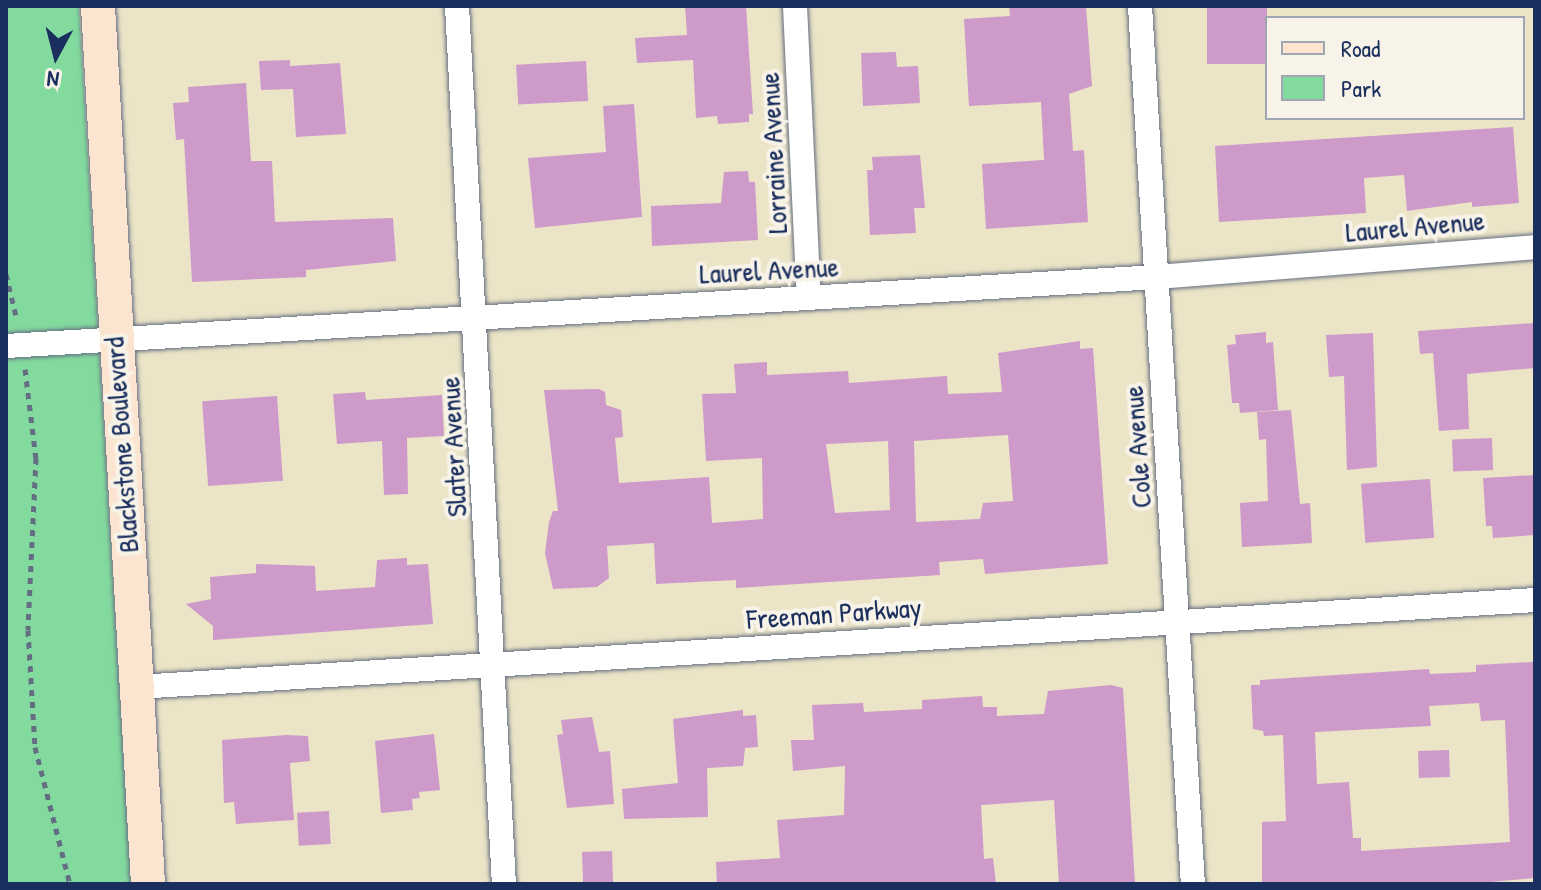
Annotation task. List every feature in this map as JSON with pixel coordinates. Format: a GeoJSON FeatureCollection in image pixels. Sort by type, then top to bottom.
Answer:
{"type":"FeatureCollection","features":[{"type":"Feature","properties":{"kind":"main road","name":"Blackstone Boulevard"},"geometry":{"type":"LineString","coordinates":[[98,6],[113,340],[148,884]]}},
{"type":"Feature","properties":{"kind":"street","name":"Slater Avenue"},"geometry":{"type":"LineString","coordinates":[[457,6],[495,665],[504,884]]}},
{"type":"Feature","properties":{"kind":"street","name":"Lorraine Avenue"},"geometry":{"type":"LineString","coordinates":[[795,6],[809,298]]}},
{"type":"Feature","properties":{"kind":"street","name":"Cole Avenue"},"geometry":{"type":"LineString","coordinates":[[1140,6],[1193,884]]}},
{"type":"Feature","properties":{"kind":"street","name":"Laurel Avenue"},"geometry":{"type":"LineString","coordinates":[[14,345],[1156,277],[1535,247]]}},
{"type":"Feature","properties":{"kind":"street","name":"Freeman Parkway"},"geometry":{"type":"LineString","coordinates":[[137,687],[1535,600]]}},
{"type":"Feature","properties":{"kind":"path"},"geometry":{"type":"LineString","coordinates":[[6,274],[14,345],[36,458],[28,630],[35,747],[70,884]]}},
{"type":"Feature","properties":{"kind":"green space"},"geometry":{"type":"Polygon","coordinates":[[[6,6],[79,6],[131,884],[6,884],[6,6]]]}},
{"type":"Feature","properties":{"kind":"building"},"geometry":{"type":"Polygon","coordinates":[[[685,6],[746,6],[753,114],[749,114],[749,122],[718,124],[717,116],[696,118],[693,60],[637,63],[635,38],[687,35],[685,6]]]}},
{"type":"Feature","properties":{"kind":"building"},"geometry":{"type":"Polygon","coordinates":[[[1009,6],[1086,6],[1092,86],[1069,94],[1073,151],[1084,150],[1088,222],[986,229],[982,164],[1044,160],[1041,102],[969,106],[964,19],[1010,16],[1009,6]]]}},
{"type":"Feature","properties":{"kind":"building"},"geometry":{"type":"Polygon","coordinates":[[[1207,6],[1267,6],[1265,64],[1207,64],[1207,6]]]}},
{"type":"Feature","properties":{"kind":"building"},"geometry":{"type":"Polygon","coordinates":[[[896,52],[897,67],[918,66],[920,103],[863,106],[861,53],[896,52]]]}},
{"type":"Feature","properties":{"kind":"building"},"geometry":{"type":"Polygon","coordinates":[[[290,60],[290,66],[340,63],[346,134],[296,137],[293,89],[261,90],[259,61],[290,60]]]}},
{"type":"Feature","properties":{"kind":"building"},"geometry":{"type":"Polygon","coordinates":[[[586,61],[588,101],[518,105],[516,65],[586,61]]]}},
{"type":"Feature","properties":{"kind":"building"},"geometry":{"type":"Polygon","coordinates":[[[246,83],[251,161],[272,161],[275,222],[393,218],[396,261],[306,270],[306,277],[192,282],[184,139],[176,140],[173,103],[189,102],[188,87],[246,83]]]}},
{"type":"Feature","properties":{"kind":"building"},"geometry":{"type":"Polygon","coordinates":[[[634,104],[642,217],[535,228],[528,158],[606,152],[603,106],[634,104]]]}},
{"type":"Feature","properties":{"kind":"building"},"geometry":{"type":"Polygon","coordinates":[[[1513,127],[1519,203],[1472,207],[1472,202],[1407,211],[1404,175],[1364,178],[1366,213],[1219,222],[1215,146],[1513,127]]]}},
{"type":"Feature","properties":{"kind":"building"},"geometry":{"type":"Polygon","coordinates":[[[920,155],[925,208],[914,208],[916,233],[870,235],[867,170],[873,170],[872,157],[920,155]]]}},
{"type":"Feature","properties":{"kind":"building"},"geometry":{"type":"Polygon","coordinates":[[[748,171],[749,182],[755,182],[758,240],[652,246],[651,206],[721,203],[724,172],[748,171]]]}},
{"type":"Feature","properties":{"kind":"building"},"geometry":{"type":"Polygon","coordinates":[[[1535,323],[1535,368],[1467,374],[1469,429],[1439,431],[1433,353],[1420,354],[1418,331],[1535,323]]]}},
{"type":"Feature","properties":{"kind":"building"},"geometry":{"type":"Polygon","coordinates":[[[1266,332],[1266,343],[1273,342],[1278,410],[1240,413],[1239,403],[1232,403],[1227,345],[1236,344],[1235,335],[1266,332]]]}},
{"type":"Feature","properties":{"kind":"building"},"geometry":{"type":"Polygon","coordinates":[[[1373,333],[1377,467],[1347,470],[1344,376],[1329,377],[1326,335],[1373,333]]]}},
{"type":"Feature","properties":{"kind":"building"},"geometry":{"type":"Polygon","coordinates":[[[1080,341],[1080,349],[1093,348],[1108,564],[985,574],[983,559],[939,562],[940,575],[736,588],[736,580],[656,584],[654,543],[607,546],[609,578],[597,587],[553,589],[545,553],[549,522],[553,511],[558,511],[544,390],[599,389],[605,392],[606,405],[621,410],[623,437],[615,438],[619,483],[709,477],[712,523],[763,519],[762,458],[706,461],[702,394],[736,393],[734,364],[767,362],[767,375],[848,371],[849,383],[947,376],[948,394],[1002,392],[998,353],[1080,341]],[[1008,435],[914,441],[916,522],[980,519],[983,503],[1013,501],[1008,435]],[[888,441],[826,444],[835,513],[890,510],[888,441]]]}},
{"type":"Feature","properties":{"kind":"building"},"geometry":{"type":"Polygon","coordinates":[[[365,392],[366,400],[442,395],[444,436],[407,438],[408,494],[384,495],[382,441],[337,444],[333,394],[365,392]]]}},
{"type":"Feature","properties":{"kind":"building"},"geometry":{"type":"Polygon","coordinates":[[[277,396],[283,481],[208,486],[202,401],[277,396]]]}},
{"type":"Feature","properties":{"kind":"building"},"geometry":{"type":"Polygon","coordinates":[[[1291,410],[1300,504],[1310,503],[1312,543],[1242,547],[1240,503],[1268,501],[1266,439],[1259,440],[1257,412],[1291,410]]]}},
{"type":"Feature","properties":{"kind":"building"},"geometry":{"type":"Polygon","coordinates":[[[1492,438],[1493,470],[1453,471],[1452,439],[1492,438]]]}},
{"type":"Feature","properties":{"kind":"building"},"geometry":{"type":"Polygon","coordinates":[[[1535,475],[1535,535],[1493,538],[1492,526],[1486,526],[1483,478],[1535,475]]]}},
{"type":"Feature","properties":{"kind":"building"},"geometry":{"type":"Polygon","coordinates":[[[1430,479],[1434,538],[1365,543],[1361,484],[1430,479]]]}},
{"type":"Feature","properties":{"kind":"building"},"geometry":{"type":"Polygon","coordinates":[[[407,558],[407,565],[428,564],[433,624],[213,640],[213,626],[186,604],[211,599],[210,577],[256,573],[256,564],[315,566],[316,591],[375,587],[377,560],[407,558]]]}},
{"type":"Feature","properties":{"kind":"building"},"geometry":{"type":"Polygon","coordinates":[[[1533,662],[1535,878],[1470,884],[1262,884],[1262,822],[1286,821],[1283,735],[1264,736],[1263,731],[1253,729],[1251,685],[1260,685],[1260,680],[1429,669],[1430,674],[1476,672],[1476,665],[1533,662]],[[1479,703],[1429,706],[1431,726],[1315,732],[1317,784],[1349,782],[1353,838],[1361,838],[1361,851],[1510,842],[1505,720],[1481,721],[1479,703]]]}},
{"type":"Feature","properties":{"kind":"building"},"geometry":{"type":"Polygon","coordinates":[[[1111,685],[1123,688],[1135,884],[1059,884],[1054,800],[981,805],[984,859],[993,858],[996,884],[717,884],[716,862],[780,858],[777,820],[844,815],[845,766],[793,771],[791,740],[814,740],[812,705],[863,703],[864,712],[922,709],[922,700],[982,696],[983,707],[997,707],[997,716],[1044,714],[1048,691],[1111,685]]]}},
{"type":"Feature","properties":{"kind":"building"},"geometry":{"type":"Polygon","coordinates":[[[743,710],[743,716],[756,715],[758,747],[745,748],[743,766],[707,768],[708,817],[624,819],[622,789],[678,783],[673,719],[743,710]]]}},
{"type":"Feature","properties":{"kind":"building"},"geometry":{"type":"Polygon","coordinates":[[[592,717],[599,752],[610,751],[614,804],[567,808],[557,735],[563,734],[561,720],[592,717]]]}},
{"type":"Feature","properties":{"kind":"building"},"geometry":{"type":"Polygon","coordinates":[[[434,734],[440,790],[419,792],[420,798],[412,799],[413,810],[381,813],[375,741],[434,734]]]}},
{"type":"Feature","properties":{"kind":"building"},"geometry":{"type":"Polygon","coordinates":[[[308,736],[310,761],[290,763],[294,820],[236,824],[234,802],[224,803],[222,740],[308,736]]]}},
{"type":"Feature","properties":{"kind":"building"},"geometry":{"type":"Polygon","coordinates":[[[1449,750],[1450,777],[1419,778],[1418,751],[1449,750]]]}},
{"type":"Feature","properties":{"kind":"building"},"geometry":{"type":"Polygon","coordinates":[[[329,811],[331,844],[299,846],[297,813],[329,811]]]}},
{"type":"Feature","properties":{"kind":"building"},"geometry":{"type":"Polygon","coordinates":[[[612,851],[613,884],[583,884],[582,852],[612,851]]]}}]}
